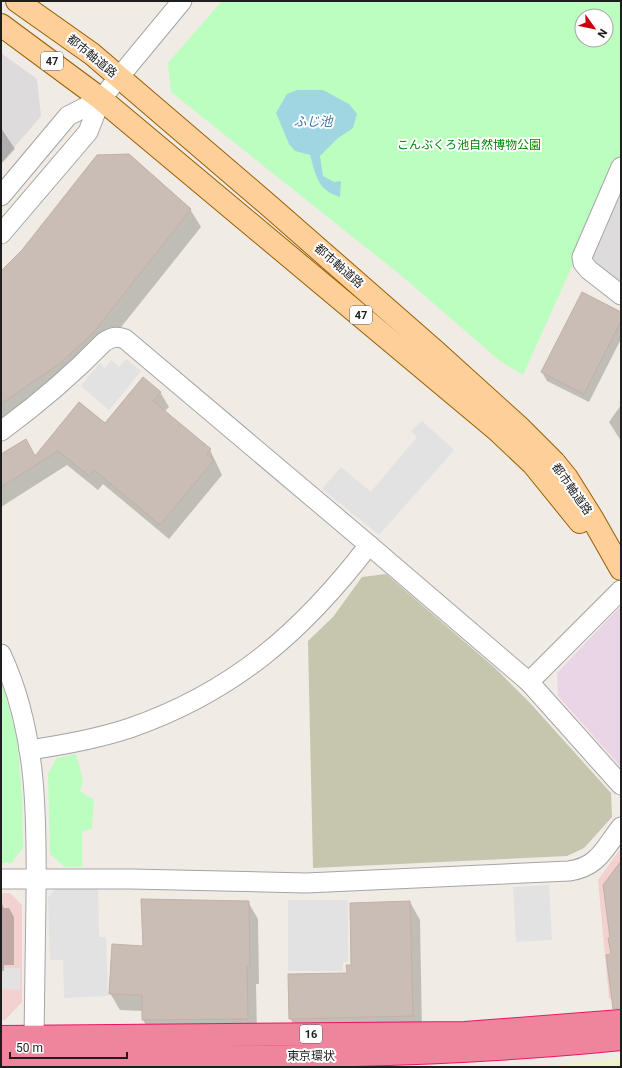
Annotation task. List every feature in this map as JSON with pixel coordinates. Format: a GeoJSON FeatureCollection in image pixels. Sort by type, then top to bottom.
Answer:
{"type":"FeatureCollection","features":[{"type":"Feature","properties":{"kind":"highway","name":"東京環状"},"geometry":{"type":"LineString","coordinates":[[1,1057],[30,1054],[465,1033],[621,1021]]}},
{"type":"Feature","properties":{"kind":"highway","name":"東京環状"},"geometry":{"type":"LineString","coordinates":[[1,1037],[30,1054],[380,1056],[569,1044],[621,1039]]}},
{"type":"Feature","properties":{"kind":"main road","name":"都市軸道路"},"geometry":{"type":"LineString","coordinates":[[17,1],[67,36],[119,77],[436,351],[520,428],[554,462],[566,478],[592,518],[621,569]]}},
{"type":"Feature","properties":{"kind":"main road","name":"都市軸道路"},"geometry":{"type":"LineString","coordinates":[[1,25],[101,99],[497,430],[533,464],[621,573]]}},
{"type":"Feature","properties":{"kind":"street"},"geometry":{"type":"LineString","coordinates":[[1,234],[88,132],[101,99],[182,1]]}},
{"type":"Feature","properties":{"kind":"street"},"geometry":{"type":"LineString","coordinates":[[1,196],[68,116],[101,99]]}},
{"type":"Feature","properties":{"kind":"street"},"geometry":{"type":"LineString","coordinates":[[621,167],[582,256],[583,263],[589,270],[621,294]]}},
{"type":"Feature","properties":{"kind":"street"},"geometry":{"type":"LineString","coordinates":[[1,431],[60,385],[104,342],[111,338],[118,337],[135,346],[529,682],[621,785]]}},
{"type":"Feature","properties":{"kind":"street"},"geometry":{"type":"LineString","coordinates":[[29,750],[83,741],[130,728],[168,713],[225,683],[265,654],[307,618],[328,597],[370,545]]}},
{"type":"Feature","properties":{"kind":"street"},"geometry":{"type":"LineString","coordinates":[[529,682],[621,590]]}},
{"type":"Feature","properties":{"kind":"street"},"geometry":{"type":"LineString","coordinates":[[1,654],[16,695],[29,750],[36,814],[36,879],[30,1054]]}},
{"type":"Feature","properties":{"kind":"street"},"geometry":{"type":"LineString","coordinates":[[1,879],[306,883],[569,871],[583,869],[591,864],[621,827]]}},
{"type":"Feature","properties":{"kind":"shaded area"},"geometry":{"type":"Polygon","coordinates":[[[1,53],[37,79],[41,116],[1,163],[1,53]]]}},
{"type":"Feature","properties":{"kind":"shaded area"},"geometry":{"type":"Polygon","coordinates":[[[621,174],[621,285],[593,261],[587,253],[621,174]]]}},
{"type":"Feature","properties":{"kind":"shaded area"},"geometry":{"type":"Polygon","coordinates":[[[126,359],[141,371],[109,410],[81,386],[100,363],[105,368],[111,360],[119,367],[126,359]]]}},
{"type":"Feature","properties":{"kind":"shaded area"},"geometry":{"type":"Polygon","coordinates":[[[422,421],[454,450],[379,535],[322,489],[341,467],[371,492],[417,437],[411,431],[422,421]]]}},
{"type":"Feature","properties":{"kind":"shaded area"},"geometry":{"type":"Polygon","coordinates":[[[386,574],[495,668],[530,703],[611,793],[612,817],[584,848],[567,856],[313,868],[308,641],[333,617],[362,577],[386,574]]]}},
{"type":"Feature","properties":{"kind":"shaded area"},"geometry":{"type":"Polygon","coordinates":[[[621,606],[621,767],[558,696],[557,673],[621,606]]]}},
{"type":"Feature","properties":{"kind":"shaded area"},"geometry":{"type":"Polygon","coordinates":[[[621,848],[621,997],[609,999],[598,880],[621,848]]]}},
{"type":"Feature","properties":{"kind":"shaded area"},"geometry":{"type":"Polygon","coordinates":[[[98,884],[99,937],[106,937],[108,996],[64,998],[63,960],[50,960],[48,897],[59,885],[98,884]]]}},
{"type":"Feature","properties":{"kind":"shaded area"},"geometry":{"type":"Polygon","coordinates":[[[549,885],[552,940],[516,942],[513,887],[549,885]]]}},
{"type":"Feature","properties":{"kind":"shaded area"},"geometry":{"type":"Polygon","coordinates":[[[1,893],[10,893],[22,905],[22,1002],[5,1020],[1,1020],[1,893]]]}},
{"type":"Feature","properties":{"kind":"shaded area"},"geometry":{"type":"Polygon","coordinates":[[[288,900],[348,900],[348,962],[343,962],[343,971],[288,971],[288,900]]]}},
{"type":"Feature","properties":{"kind":"shaded area"},"geometry":{"type":"Polygon","coordinates":[[[1,968],[20,968],[20,990],[1,989],[1,968]]]}},
{"type":"Feature","properties":{"kind":"shaded area"},"geometry":{"type":"Polygon","coordinates":[[[621,1058],[621,1067],[560,1067],[560,1065],[621,1058]]]}},
{"type":"Feature","properties":{"kind":"green space","name":"こんぶくろ池自然博物公園"},"geometry":{"type":"Polygon","coordinates":[[[222,1],[621,1],[621,158],[523,375],[500,361],[403,277],[171,92],[168,63],[222,1]]]}},
{"type":"Feature","properties":{"kind":"green space"},"geometry":{"type":"Polygon","coordinates":[[[1,679],[17,738],[22,797],[23,848],[11,863],[1,863],[1,679]]]}},
{"type":"Feature","properties":{"kind":"green space"},"geometry":{"type":"Polygon","coordinates":[[[76,754],[83,780],[80,791],[94,800],[92,828],[82,832],[82,867],[65,867],[50,854],[48,774],[57,758],[76,754]]]}},
{"type":"Feature","properties":{"kind":"water","name":"ふじ池"},"geometry":{"type":"Polygon","coordinates":[[[297,90],[323,90],[349,104],[357,114],[353,128],[338,138],[320,156],[323,176],[334,182],[341,181],[340,197],[332,194],[322,186],[316,175],[310,155],[295,151],[289,144],[276,113],[287,94],[297,90]]]}},
{"type":"Feature","properties":{"kind":"building"},"geometry":{"type":"Polygon","coordinates":[[[129,154],[191,209],[93,333],[59,364],[1,404],[1,271],[22,250],[97,155],[129,154]]]}},
{"type":"Feature","properties":{"kind":"building"},"geometry":{"type":"Polygon","coordinates":[[[582,292],[621,312],[621,321],[584,394],[541,372],[582,292]]]}},
{"type":"Feature","properties":{"kind":"building"},"geometry":{"type":"Polygon","coordinates":[[[143,377],[161,392],[153,401],[211,449],[207,454],[214,460],[160,525],[94,470],[89,476],[58,451],[1,487],[1,454],[26,439],[35,456],[79,402],[105,423],[143,377]]]}},
{"type":"Feature","properties":{"kind":"building"},"geometry":{"type":"Polygon","coordinates":[[[621,861],[621,1008],[613,1009],[606,955],[611,954],[608,938],[610,938],[603,885],[621,861]]]}},
{"type":"Feature","properties":{"kind":"building"},"geometry":{"type":"Polygon","coordinates":[[[141,899],[249,901],[250,967],[247,967],[248,1019],[142,1020],[142,995],[109,994],[112,944],[143,946],[141,899]]]}},
{"type":"Feature","properties":{"kind":"building"},"geometry":{"type":"Polygon","coordinates":[[[410,901],[413,1016],[289,1019],[288,974],[347,973],[346,965],[351,965],[350,903],[410,901]]]}}]}
